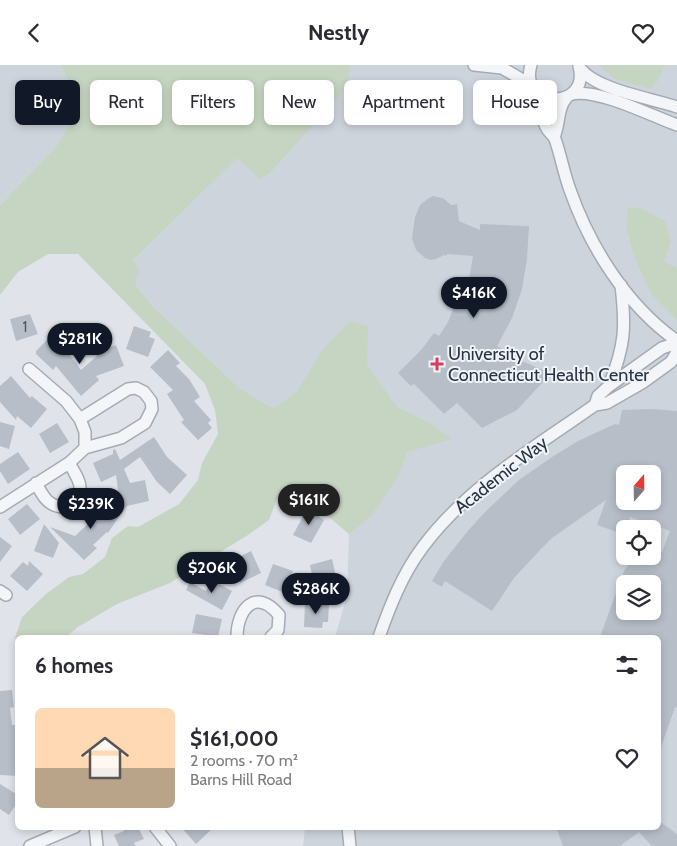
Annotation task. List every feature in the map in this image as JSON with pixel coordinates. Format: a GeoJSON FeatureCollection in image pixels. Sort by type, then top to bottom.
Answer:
{"type":"FeatureCollection","features":[{"type":"Feature","properties":{"kind":"street"},"geometry":{"type":"LineString","coordinates":[[474,65],[505,66],[523,80]]}},
{"type":"Feature","properties":{"kind":"street"},"geometry":{"type":"LineString","coordinates":[[531,65],[531,80]]}},
{"type":"Feature","properties":{"kind":"street"},"geometry":{"type":"LineString","coordinates":[[554,137],[558,128],[561,107],[580,81],[579,66]]}},
{"type":"Feature","properties":{"kind":"street"},"geometry":{"type":"LineString","coordinates":[[579,66],[591,77],[615,89],[673,106],[663,120]]}},
{"type":"Feature","properties":{"kind":"street"},"geometry":{"type":"LineString","coordinates":[[557,98],[581,93],[600,97],[677,125]]}},
{"type":"Feature","properties":{"kind":"street"},"geometry":{"type":"LineString","coordinates":[[545,125],[554,137],[569,189],[580,217],[603,259],[621,284],[652,320],[677,342]]}},
{"type":"Feature","properties":{"kind":"street","name":"Academic Way"},"geometry":{"type":"LineString","coordinates":[[609,386],[624,339],[621,284]]}},
{"type":"Feature","properties":{"kind":"street","name":"Academic Way"},"geometry":{"type":"LineString","coordinates":[[595,405],[598,396],[609,386],[662,348],[677,342]]}},
{"type":"Feature","properties":{"kind":"street","name":"Academic Way"},"geometry":{"type":"LineString","coordinates":[[380,635],[392,601],[421,549],[464,501],[489,480],[595,405],[610,402],[642,383],[672,362],[677,352]]}},
{"type":"Feature","properties":{"kind":"street"},"geometry":{"type":"LineString","coordinates":[[29,369],[66,401],[80,419],[85,432],[86,448]]}},
{"type":"Feature","properties":{"kind":"street"},"geometry":{"type":"LineString","coordinates":[[1,504],[69,463],[86,448],[121,438],[145,423],[152,409],[151,401],[144,392],[128,389],[80,419]]}},
{"type":"Feature","properties":{"kind":"street"},"geometry":{"type":"LineString","coordinates":[[36,483],[43,497],[53,506],[67,507],[77,499],[80,493],[78,480],[69,463]]}},
{"type":"Feature","properties":{"kind":"street"},"geometry":{"type":"LineString","coordinates":[[236,635],[238,620],[242,611],[256,602],[272,607],[279,615],[278,630],[273,635]]}},
{"type":"Feature","properties":{"kind":"street"},"geometry":{"type":"LineString","coordinates":[[30,846],[68,830]]}},
{"type":"Feature","properties":{"kind":"street"},"geometry":{"type":"LineString","coordinates":[[95,830],[97,846]]}},
{"type":"Feature","properties":{"kind":"street"},"geometry":{"type":"LineString","coordinates":[[157,830],[170,846]]}},
{"type":"Feature","properties":{"kind":"street"},"geometry":{"type":"LineString","coordinates":[[348,830],[350,846]]}},
{"type":"Feature","properties":{"kind":"street"},"geometry":{"type":"LineString","coordinates":[[57,835],[61,846]]}},
{"type":"Feature","properties":{"kind":"shaded area"},"geometry":{"type":"Polygon","coordinates":[[[0,65],[61,65],[68,80],[15,80],[15,125],[70,125],[55,148],[0,205],[0,65]]]}},
{"type":"Feature","properties":{"kind":"shaded area","name":"University of Connecticut Health Center"},"geometry":{"type":"Polygon","coordinates":[[[88,65],[677,65],[677,846],[303,846],[305,830],[661,830],[661,635],[336,635],[347,596],[349,533],[98,253],[91,125],[162,125],[162,80],[90,80],[90,103],[88,65]]]}},
{"type":"Feature","properties":{"kind":"green space"},"geometry":{"type":"Polygon","coordinates":[[[61,65],[349,65],[351,69],[348,80],[344,80],[344,90],[334,101],[334,80],[264,80],[264,125],[313,125],[270,173],[260,179],[237,158],[133,260],[139,271],[135,284],[151,305],[240,389],[274,409],[297,391],[324,348],[350,321],[368,326],[367,365],[397,407],[429,423],[452,439],[407,452],[399,475],[371,516],[349,534],[312,503],[279,494],[269,520],[170,583],[117,604],[78,627],[68,635],[16,635],[22,617],[46,594],[69,577],[83,574],[105,557],[112,538],[128,526],[138,527],[179,504],[198,480],[202,463],[218,434],[215,410],[205,384],[78,254],[48,254],[18,272],[0,295],[0,205],[55,148],[70,125],[80,125],[80,80],[68,80],[61,65]]]}},
{"type":"Feature","properties":{"kind":"green space"},"geometry":{"type":"Polygon","coordinates":[[[598,65],[665,65],[657,82],[650,89],[615,79],[598,65]]]}},
{"type":"Feature","properties":{"kind":"green space"},"geometry":{"type":"Polygon","coordinates":[[[628,207],[640,208],[665,221],[671,241],[664,262],[677,268],[677,320],[652,295],[635,259],[626,227],[628,207]]]}},
{"type":"Feature","properties":{"kind":"building"},"geometry":{"type":"Polygon","coordinates":[[[433,196],[443,198],[451,205],[457,204],[459,221],[480,230],[480,224],[529,226],[527,259],[522,289],[512,318],[497,346],[517,359],[548,372],[542,383],[517,410],[482,428],[457,403],[444,414],[414,384],[411,386],[398,373],[422,349],[434,333],[439,336],[448,322],[461,289],[466,290],[470,274],[473,256],[447,254],[446,256],[431,260],[425,258],[416,250],[412,238],[415,217],[420,205],[433,196]]]}},
{"type":"Feature","properties":{"kind":"building"},"geometry":{"type":"Polygon","coordinates":[[[30,314],[38,334],[16,341],[10,319],[30,314]]]}},
{"type":"Feature","properties":{"kind":"building"},"geometry":{"type":"Polygon","coordinates":[[[134,326],[151,332],[149,337],[155,339],[148,357],[126,349],[134,326]]]}},
{"type":"Feature","properties":{"kind":"building"},"geometry":{"type":"Polygon","coordinates":[[[48,339],[53,343],[56,341],[81,370],[97,356],[96,352],[116,345],[124,366],[96,376],[99,380],[81,396],[56,366],[53,370],[36,354],[36,351],[48,339]]]}},
{"type":"Feature","properties":{"kind":"building"},"geometry":{"type":"Polygon","coordinates":[[[168,350],[180,363],[176,366],[189,379],[200,397],[194,401],[211,420],[208,423],[212,428],[198,440],[181,422],[184,420],[167,394],[173,390],[150,367],[168,350]]]}},
{"type":"Feature","properties":{"kind":"building"},"geometry":{"type":"Polygon","coordinates":[[[11,376],[30,398],[32,396],[47,409],[31,428],[17,416],[16,420],[0,402],[0,386],[11,376]]]}},
{"type":"Feature","properties":{"kind":"building"},"geometry":{"type":"Polygon","coordinates":[[[652,409],[677,411],[677,708],[675,707],[661,747],[661,635],[601,635],[616,593],[616,620],[661,620],[661,575],[623,575],[628,565],[661,565],[661,552],[670,531],[661,528],[661,520],[639,520],[630,517],[629,520],[616,520],[616,532],[597,525],[606,500],[552,538],[514,578],[492,611],[445,581],[442,587],[432,581],[444,561],[467,532],[519,480],[578,441],[615,424],[619,425],[622,410],[652,409]]]}},
{"type":"Feature","properties":{"kind":"building"},"geometry":{"type":"Polygon","coordinates":[[[0,422],[15,426],[9,449],[0,446],[0,422]]]}},
{"type":"Feature","properties":{"kind":"building"},"geometry":{"type":"Polygon","coordinates":[[[57,423],[69,442],[50,453],[39,434],[57,423]]]}},
{"type":"Feature","properties":{"kind":"building"},"geometry":{"type":"Polygon","coordinates":[[[154,437],[167,457],[187,475],[170,494],[157,482],[140,457],[124,469],[130,483],[145,480],[149,501],[127,506],[121,514],[116,475],[101,482],[93,463],[113,454],[115,449],[120,460],[154,437]]]}},
{"type":"Feature","properties":{"kind":"building"},"geometry":{"type":"Polygon","coordinates":[[[18,452],[30,469],[8,484],[0,471],[0,464],[18,452]]]}},
{"type":"Feature","properties":{"kind":"building"},"geometry":{"type":"Polygon","coordinates":[[[98,500],[120,515],[108,533],[93,545],[97,548],[84,560],[50,527],[75,536],[91,521],[86,518],[98,500]]]}},
{"type":"Feature","properties":{"kind":"building"},"geometry":{"type":"Polygon","coordinates":[[[27,504],[40,519],[20,535],[8,519],[27,504]]]}},
{"type":"Feature","properties":{"kind":"building"},"geometry":{"type":"Polygon","coordinates":[[[308,507],[321,514],[319,517],[324,520],[311,543],[293,535],[308,507]]]}},
{"type":"Feature","properties":{"kind":"building"},"geometry":{"type":"Polygon","coordinates":[[[44,524],[59,543],[53,558],[34,551],[44,524]]]}},
{"type":"Feature","properties":{"kind":"building"},"geometry":{"type":"Polygon","coordinates":[[[0,537],[12,546],[0,562],[0,537]]]}},
{"type":"Feature","properties":{"kind":"building"},"geometry":{"type":"Polygon","coordinates":[[[251,551],[261,573],[240,583],[232,566],[237,564],[235,559],[251,551]]]}},
{"type":"Feature","properties":{"kind":"building"},"geometry":{"type":"Polygon","coordinates":[[[332,559],[336,576],[332,577],[333,584],[315,588],[310,565],[332,559]]]}},
{"type":"Feature","properties":{"kind":"building"},"geometry":{"type":"Polygon","coordinates":[[[29,561],[43,574],[27,591],[10,576],[23,562],[28,566],[29,561]]]}},
{"type":"Feature","properties":{"kind":"building"},"geometry":{"type":"Polygon","coordinates":[[[273,564],[293,571],[285,593],[265,585],[273,564]]]}},
{"type":"Feature","properties":{"kind":"building"},"geometry":{"type":"Polygon","coordinates":[[[212,580],[232,591],[222,610],[186,590],[190,582],[206,591],[212,580]]]}},
{"type":"Feature","properties":{"kind":"building"},"geometry":{"type":"Polygon","coordinates":[[[305,603],[329,604],[328,622],[323,622],[322,628],[304,627],[305,603]]]}},
{"type":"Feature","properties":{"kind":"building"},"geometry":{"type":"Polygon","coordinates":[[[196,614],[222,619],[218,635],[192,633],[196,614]]]}},
{"type":"Feature","properties":{"kind":"building"},"geometry":{"type":"Polygon","coordinates":[[[12,690],[14,707],[10,708],[12,725],[15,725],[15,776],[0,775],[0,691],[12,690]]]}},
{"type":"Feature","properties":{"kind":"building"},"geometry":{"type":"Polygon","coordinates":[[[0,784],[15,793],[15,806],[9,815],[0,809],[0,784]]]}},
{"type":"Feature","properties":{"kind":"building"},"geometry":{"type":"Polygon","coordinates":[[[661,822],[677,834],[677,846],[652,846],[639,832],[620,846],[563,846],[557,830],[661,830],[661,822]]]}},
{"type":"Feature","properties":{"kind":"building"},"geometry":{"type":"Polygon","coordinates":[[[140,830],[144,839],[134,843],[136,846],[119,846],[114,835],[124,831],[140,830]]]}},
{"type":"Feature","properties":{"kind":"building"},"geometry":{"type":"Polygon","coordinates":[[[184,830],[211,830],[196,844],[184,830]]]}},
{"type":"Feature","properties":{"kind":"place","name":"University of Connecticut Health Center"},"geometry":{"type":"Point","coordinates":[437,364]}}]}
